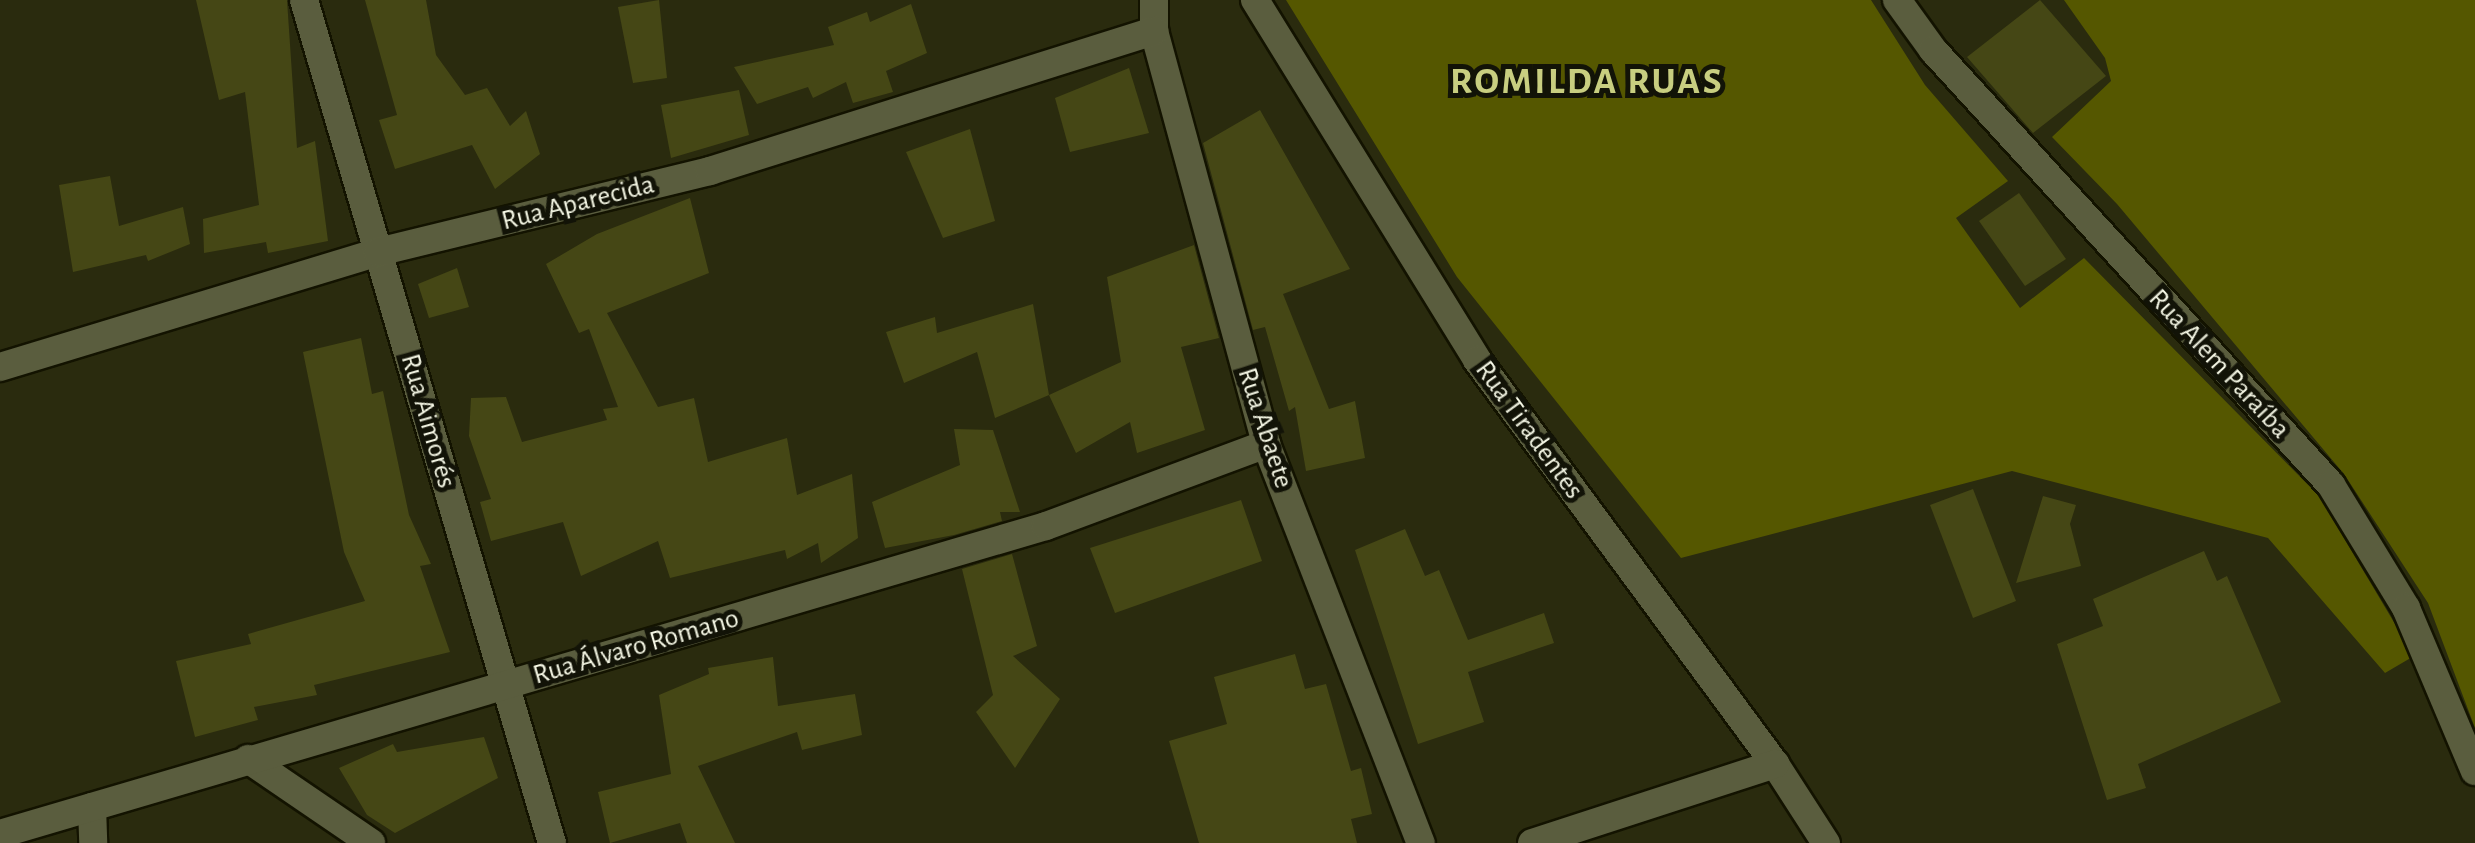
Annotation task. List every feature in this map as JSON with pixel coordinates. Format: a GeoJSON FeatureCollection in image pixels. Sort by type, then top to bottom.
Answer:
{"type":"FeatureCollection","features":[{"type":"Feature","properties":{"kind":"street","name":"Rua Aimorés"},"geometry":{"type":"LineString","coordinates":[[304,0],[552,843]]}},
{"type":"Feature","properties":{"kind":"street","name":"Rua Abaete"},"geometry":{"type":"LineString","coordinates":[[1154,0],[1154,31],[1266,444],[1421,843]]}},
{"type":"Feature","properties":{"kind":"street","name":"Rua Tiradentes"},"geometry":{"type":"LineString","coordinates":[[1255,0],[1477,360],[1775,764],[1826,843]]}},
{"type":"Feature","properties":{"kind":"street","name":"Rua Alem Paraíba"},"geometry":{"type":"LineString","coordinates":[[1897,0],[1934,50],[2331,485],[2406,608],[2475,770]]}},
{"type":"Feature","properties":{"kind":"street","name":"Rua Aparecida"},"geometry":{"type":"LineString","coordinates":[[0,368],[378,252],[710,171],[1154,31]]}},
{"type":"Feature","properties":{"kind":"street","name":"Rua Álvaro Romano"},"geometry":{"type":"LineString","coordinates":[[0,834],[1046,526],[1266,444]]}},
{"type":"Feature","properties":{"kind":"street"},"geometry":{"type":"LineString","coordinates":[[248,760],[370,843]]}},
{"type":"Feature","properties":{"kind":"street"},"geometry":{"type":"LineString","coordinates":[[1532,843],[1775,764]]}},
{"type":"Feature","properties":{"kind":"street"},"geometry":{"type":"LineString","coordinates":[[92,807],[93,843]]}},
{"type":"Feature","properties":{"kind":"shaded area"},"geometry":{"type":"Polygon","coordinates":[[[1286,0],[1871,0],[1925,85],[2008,181],[1956,218],[2020,308],[2084,258],[2319,496],[2414,656],[2385,673],[2268,538],[2012,471],[1681,558],[1457,277],[1286,0]]]}},
{"type":"Feature","properties":{"kind":"shaded area"},"geometry":{"type":"Polygon","coordinates":[[[2064,0],[2475,0],[2475,728],[2428,603],[2344,474],[2117,204],[2052,137],[2111,81],[2105,58],[2064,0]]]}},
{"type":"Feature","properties":{"kind":"building"},"geometry":{"type":"Polygon","coordinates":[[[196,0],[287,0],[297,148],[315,141],[328,241],[268,253],[266,242],[204,253],[203,219],[259,205],[245,92],[219,100],[196,0]]]}},
{"type":"Feature","properties":{"kind":"building"},"geometry":{"type":"Polygon","coordinates":[[[365,0],[426,0],[436,55],[465,95],[487,88],[510,126],[526,111],[540,154],[495,189],[472,145],[395,169],[379,120],[397,115],[365,0]]]}},
{"type":"Feature","properties":{"kind":"building"},"geometry":{"type":"Polygon","coordinates":[[[659,0],[667,78],[633,83],[618,7],[659,0]]]}},
{"type":"Feature","properties":{"kind":"building"},"geometry":{"type":"Polygon","coordinates":[[[2040,0],[2106,76],[2033,133],[1967,57],[2040,0]]]}},
{"type":"Feature","properties":{"kind":"building"},"geometry":{"type":"Polygon","coordinates":[[[911,4],[927,53],[886,71],[893,92],[853,103],[846,82],[813,98],[808,87],[757,104],[734,67],[834,45],[828,27],[867,12],[870,22],[911,4]]]}},
{"type":"Feature","properties":{"kind":"building"},"geometry":{"type":"Polygon","coordinates":[[[1129,68],[1149,133],[1070,152],[1055,98],[1129,68]]]}},
{"type":"Feature","properties":{"kind":"building"},"geometry":{"type":"Polygon","coordinates":[[[739,90],[749,135],[671,158],[661,105],[739,90]]]}},
{"type":"Feature","properties":{"kind":"building"},"geometry":{"type":"Polygon","coordinates":[[[1260,110],[1350,269],[1283,294],[1329,409],[1355,401],[1365,458],[1306,471],[1295,407],[1289,411],[1265,327],[1253,330],[1203,143],[1260,110]]]}},
{"type":"Feature","properties":{"kind":"building"},"geometry":{"type":"Polygon","coordinates":[[[970,129],[995,221],[943,238],[906,152],[970,129]]]}},
{"type":"Feature","properties":{"kind":"building"},"geometry":{"type":"Polygon","coordinates":[[[110,176],[119,226],[183,207],[190,244],[148,261],[146,255],[73,272],[59,185],[110,176]]]}},
{"type":"Feature","properties":{"kind":"building"},"geometry":{"type":"Polygon","coordinates":[[[2019,193],[2066,259],[2025,286],[1979,221],[2019,193]]]}},
{"type":"Feature","properties":{"kind":"building"},"geometry":{"type":"Polygon","coordinates":[[[690,198],[709,273],[607,313],[658,407],[694,398],[708,462],[787,438],[797,495],[852,474],[858,538],[821,563],[818,543],[787,559],[785,550],[670,578],[658,541],[581,576],[563,522],[491,541],[480,502],[491,499],[469,436],[471,398],[506,397],[522,442],[607,420],[603,409],[618,407],[589,329],[579,333],[546,264],[597,234],[690,198]]]}},
{"type":"Feature","properties":{"kind":"building"},"geometry":{"type":"Polygon","coordinates":[[[1194,245],[1219,338],[1181,347],[1205,430],[1137,453],[1130,422],[1076,453],[1049,395],[1121,362],[1107,277],[1194,245]]]}},
{"type":"Feature","properties":{"kind":"building"},"geometry":{"type":"Polygon","coordinates":[[[457,268],[469,307],[429,318],[418,284],[457,268]]]}},
{"type":"Feature","properties":{"kind":"building"},"geometry":{"type":"Polygon","coordinates":[[[1033,304],[1049,395],[995,418],[977,352],[904,383],[886,332],[935,317],[937,333],[1033,304]]]}},
{"type":"Feature","properties":{"kind":"building"},"geometry":{"type":"Polygon","coordinates":[[[361,338],[372,394],[383,391],[409,515],[431,564],[420,566],[450,652],[314,685],[317,695],[254,707],[258,720],[195,737],[176,661],[251,644],[248,634],[365,601],[344,552],[303,352],[361,338]]]}},
{"type":"Feature","properties":{"kind":"building"},"geometry":{"type":"Polygon","coordinates":[[[954,429],[993,430],[1020,512],[1000,512],[1002,521],[954,535],[885,548],[872,502],[960,465],[954,429]]]}},
{"type":"Feature","properties":{"kind":"building"},"geometry":{"type":"Polygon","coordinates":[[[1973,489],[2016,601],[1973,618],[1930,505],[1973,489]]]}},
{"type":"Feature","properties":{"kind":"building"},"geometry":{"type":"Polygon","coordinates":[[[2043,496],[2076,505],[2070,524],[2081,566],[2016,583],[2043,496]]]}},
{"type":"Feature","properties":{"kind":"building"},"geometry":{"type":"Polygon","coordinates":[[[1241,500],[1262,561],[1115,613],[1090,548],[1241,500]]]}},
{"type":"Feature","properties":{"kind":"building"},"geometry":{"type":"Polygon","coordinates":[[[1405,529],[1425,576],[1439,570],[1468,640],[1544,613],[1554,643],[1468,672],[1484,722],[1418,744],[1355,550],[1405,529]]]}},
{"type":"Feature","properties":{"kind":"building"},"geometry":{"type":"Polygon","coordinates":[[[2204,551],[2217,581],[2227,576],[2281,702],[2138,764],[2146,788],[2107,800],[2057,644],[2103,626],[2093,599],[2204,551]]]}},
{"type":"Feature","properties":{"kind":"building"},"geometry":{"type":"Polygon","coordinates":[[[1012,554],[1037,646],[1013,656],[1060,699],[1015,768],[976,712],[993,695],[962,569],[1012,554]]]}},
{"type":"Feature","properties":{"kind":"building"},"geometry":{"type":"Polygon","coordinates":[[[1295,654],[1305,689],[1326,684],[1351,771],[1361,768],[1372,814],[1351,819],[1357,843],[1199,843],[1169,741],[1227,724],[1214,677],[1295,654]]]}},
{"type":"Feature","properties":{"kind":"building"},"geometry":{"type":"Polygon","coordinates":[[[773,657],[778,706],[855,694],[862,735],[802,750],[797,732],[698,766],[735,843],[687,843],[680,823],[610,843],[598,792],[671,774],[659,695],[709,674],[708,668],[773,657]]]}},
{"type":"Feature","properties":{"kind":"building"},"geometry":{"type":"Polygon","coordinates":[[[484,737],[498,778],[395,833],[367,815],[339,768],[393,744],[397,752],[484,737]]]}},
{"type":"Feature","properties":{"kind":"district","name":"ROMILDA RUAS"},"geometry":{"type":"Point","coordinates":[1587,83]}}]}
